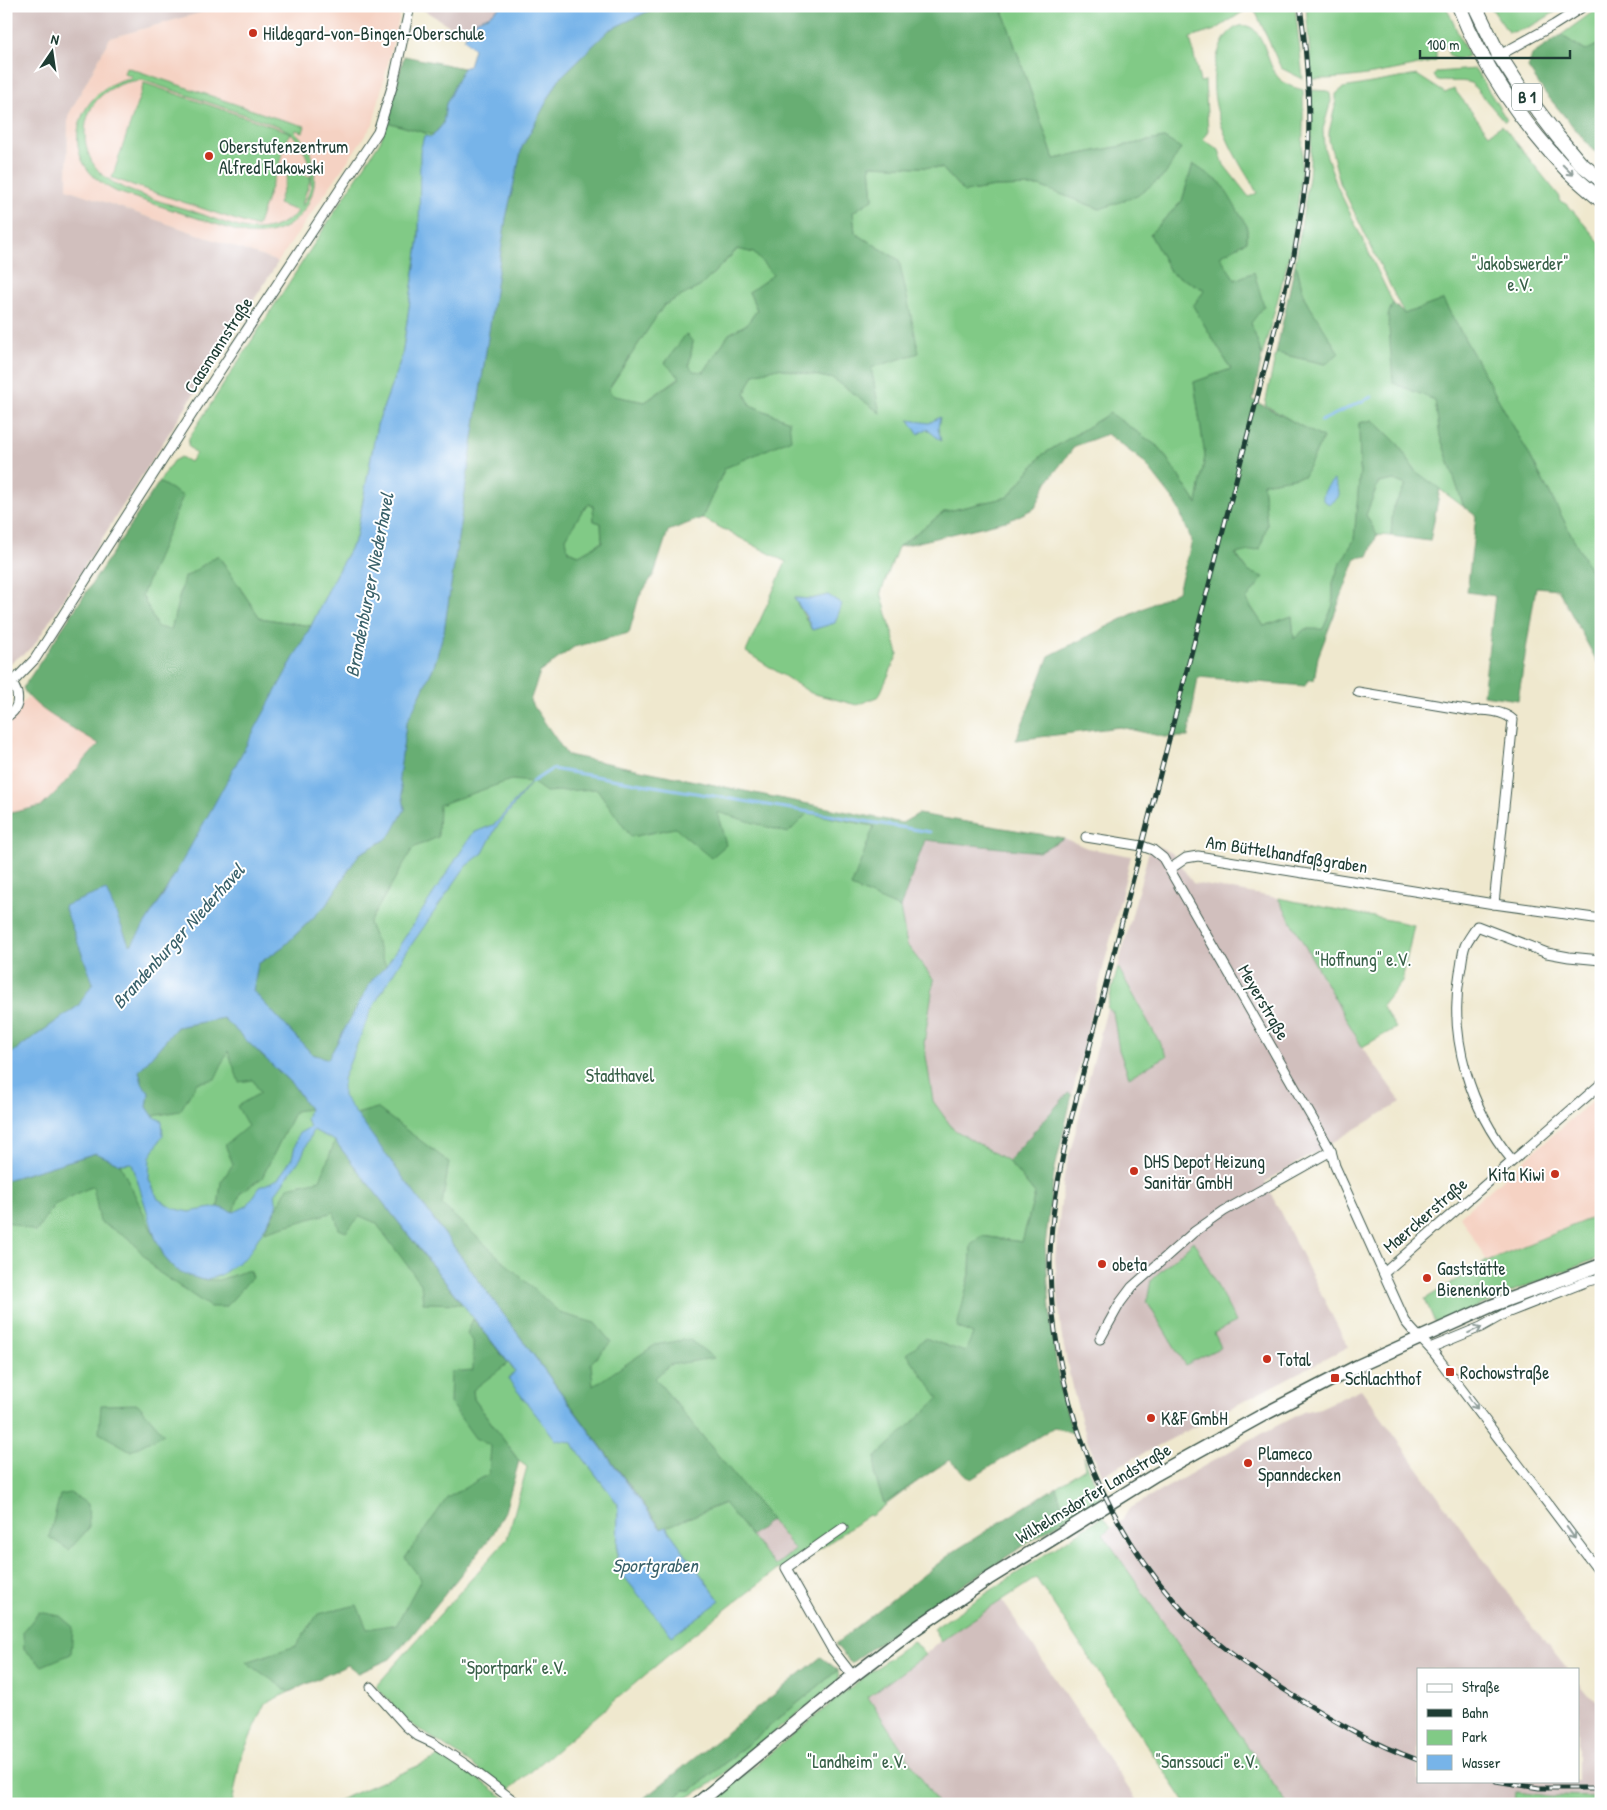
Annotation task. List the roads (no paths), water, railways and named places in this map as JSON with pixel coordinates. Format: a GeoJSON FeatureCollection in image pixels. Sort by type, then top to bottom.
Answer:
{"type":"FeatureCollection","features":[{"type":"Feature","properties":{"kind":"main road","name":"B 1"},"geometry":{"type":"LineString","coordinates":[[1459,6],[1485,62],[1506,94],[1566,169],[1601,200]]}},
{"type":"Feature","properties":{"kind":"main road","name":"B 1"},"geometry":{"type":"LineString","coordinates":[[1475,6],[1499,55],[1519,86],[1580,163],[1601,180]]}},
{"type":"Feature","properties":{"kind":"main road","name":"Wilhelmsdorfer Landstraße"},"geometry":{"type":"LineString","coordinates":[[697,1804],[853,1676],[915,1629],[988,1579],[1155,1475],[1350,1370],[1491,1306],[1588,1276],[1601,1264]]}},
{"type":"Feature","properties":{"kind":"street","name":"Caasmannstraße"},"geometry":{"type":"LineString","coordinates":[[6,717],[18,704],[16,689],[9,681],[35,659],[220,370],[378,132],[393,84],[410,6]]}},
{"type":"Feature","properties":{"kind":"street"},"geometry":{"type":"LineString","coordinates":[[1485,62],[1554,26],[1584,6]]}},
{"type":"Feature","properties":{"kind":"street"},"geometry":{"type":"LineString","coordinates":[[1358,692],[1472,711],[1480,710],[1508,715],[1513,720],[1494,904]]}},
{"type":"Feature","properties":{"kind":"street"},"geometry":{"type":"LineString","coordinates":[[1086,837],[1142,846],[1153,850],[1163,858],[1170,869]]}},
{"type":"Feature","properties":{"kind":"street","name":"Am Büttelhandfaßgraben"},"geometry":{"type":"LineString","coordinates":[[1170,869],[1186,858],[1198,856],[1494,904],[1601,919]]}},
{"type":"Feature","properties":{"kind":"street","name":"Meyerstraße"},"geometry":{"type":"LineString","coordinates":[[1170,869],[1331,1151],[1335,1166],[1405,1321],[1420,1339]]}},
{"type":"Feature","properties":{"kind":"street"},"geometry":{"type":"LineString","coordinates":[[1512,1160],[1496,1140],[1472,1090],[1463,1065],[1459,1043],[1457,998],[1465,946],[1478,926],[1547,953],[1601,960]]}},
{"type":"Feature","properties":{"kind":"street","name":"Maerckerstraße"},"geometry":{"type":"LineString","coordinates":[[1384,1273],[1601,1084]]}},
{"type":"Feature","properties":{"kind":"street"},"geometry":{"type":"LineString","coordinates":[[1100,1339],[1120,1303],[1132,1287],[1194,1232],[1224,1211],[1331,1151]]}},
{"type":"Feature","properties":{"kind":"street","name":"Wilhelmsdorfer Landstraße"},"geometry":{"type":"LineString","coordinates":[[1430,1348],[1481,1328],[1504,1314],[1588,1276],[1601,1278]]}},
{"type":"Feature","properties":{"kind":"street"},"geometry":{"type":"LineString","coordinates":[[1420,1339],[1430,1348],[1601,1574]]}},
{"type":"Feature","properties":{"kind":"street"},"geometry":{"type":"LineString","coordinates":[[843,1528],[786,1568],[832,1649],[853,1676]]}},
{"type":"Feature","properties":{"kind":"street"},"geometry":{"type":"LineString","coordinates":[[371,1687],[406,1726],[418,1736],[433,1743],[465,1764],[518,1804]]}},
{"type":"Feature","properties":{"kind":"water"},"geometry":{"type":"Polygon","coordinates":[[[501,6],[659,6],[609,30],[559,79],[522,147],[506,218],[444,631],[434,666],[406,724],[399,777],[405,809],[392,833],[385,840],[359,854],[326,905],[284,946],[258,964],[253,991],[312,1054],[328,1059],[372,980],[386,966],[473,833],[495,824],[532,782],[496,828],[483,853],[466,866],[405,954],[371,1010],[343,1079],[343,1096],[661,1529],[666,1527],[720,1601],[672,1636],[617,1568],[618,1504],[571,1442],[556,1440],[508,1379],[515,1371],[335,1141],[313,1130],[301,1158],[275,1194],[277,1207],[248,1255],[221,1275],[204,1280],[189,1276],[175,1269],[165,1258],[155,1237],[132,1163],[120,1164],[96,1153],[6,1180],[6,1057],[78,1006],[93,983],[64,906],[106,890],[129,944],[132,944],[162,897],[211,810],[311,626],[356,538],[377,425],[402,356],[419,238],[420,151],[424,136],[432,137],[443,124],[446,104],[463,68],[469,66],[474,49],[464,39],[477,20],[488,16],[501,6]],[[223,1018],[177,1027],[139,1071],[142,1083],[149,1093],[147,1107],[153,1116],[162,1121],[163,1135],[150,1157],[149,1179],[158,1199],[175,1209],[189,1212],[218,1207],[234,1212],[247,1206],[260,1187],[278,1179],[292,1158],[298,1134],[310,1127],[306,1119],[309,1109],[294,1086],[223,1018]]]}},
{"type":"Feature","properties":{"kind":"water"},"geometry":{"type":"Polygon","coordinates":[[[940,417],[938,428],[941,441],[927,429],[918,434],[909,420],[929,423],[940,417]]]}},
{"type":"Feature","properties":{"kind":"water"},"geometry":{"type":"Polygon","coordinates":[[[1334,480],[1339,494],[1337,499],[1329,504],[1323,500],[1323,494],[1334,480]]]}},
{"type":"Feature","properties":{"kind":"water"},"geometry":{"type":"Polygon","coordinates":[[[828,595],[842,604],[835,623],[812,630],[807,618],[794,598],[811,599],[828,595]]]}},
{"type":"Feature","properties":{"kind":"waterway"},"geometry":{"type":"LineString","coordinates":[[1321,421],[1371,397]]}},
{"type":"Feature","properties":{"kind":"waterway"},"geometry":{"type":"LineString","coordinates":[[532,782],[552,769],[930,832]]}},
{"type":"Feature","properties":{"kind":"railway"},"geometry":{"type":"LineString","coordinates":[[1300,6],[1307,70],[1309,137],[1306,179],[1294,255],[1068,1131],[1052,1226],[1050,1258],[1052,1305],[1058,1351],[1068,1397],[1082,1442],[1100,1485],[1122,1527],[1147,1566],[1176,1603],[1202,1629],[1245,1664],[1353,1731],[1385,1747],[1417,1760]]}},
{"type":"Feature","properties":{"kind":"railway"},"geometry":{"type":"LineString","coordinates":[[1502,1782],[1539,1788],[1601,1788]]}},
{"type":"Feature","properties":{"kind":"place","name":"Hildegard-von-Bingen-Oberschule"},"geometry":{"type":"Point","coordinates":[253,33]}},
{"type":"Feature","properties":{"kind":"place","name":"Oberstufenzentrum Alfred Flakowski"},"geometry":{"type":"Point","coordinates":[209,156]}},
{"type":"Feature","properties":{"kind":"place","name":"DHS Depot Heizung Sanitär GmbH"},"geometry":{"type":"Point","coordinates":[1134,1171]}},
{"type":"Feature","properties":{"kind":"place","name":"Kita Kiwi"},"geometry":{"type":"Point","coordinates":[1555,1174]}},
{"type":"Feature","properties":{"kind":"place","name":"obeta"},"geometry":{"type":"Point","coordinates":[1102,1264]}},
{"type":"Feature","properties":{"kind":"place","name":"Gaststätte Bienenkorb"},"geometry":{"type":"Point","coordinates":[1427,1278]}},
{"type":"Feature","properties":{"kind":"place","name":"Total"},"geometry":{"type":"Point","coordinates":[1267,1359]}},
{"type":"Feature","properties":{"kind":"place","name":"Rochowstraße"},"geometry":{"type":"Point","coordinates":[1450,1372]}},
{"type":"Feature","properties":{"kind":"place","name":"Schlachthof"},"geometry":{"type":"Point","coordinates":[1335,1378]}},
{"type":"Feature","properties":{"kind":"place","name":"K&F GmbH"},"geometry":{"type":"Point","coordinates":[1151,1418]}},
{"type":"Feature","properties":{"kind":"place","name":"Plameco Spanndecken"},"geometry":{"type":"Point","coordinates":[1248,1463]}},
{"type":"Feature","properties":{"kind":"park label","name":"\"Jakobswerder\" e.V."},"geometry":{"type":"Point","coordinates":[1520,273]}},
{"type":"Feature","properties":{"kind":"park label","name":"\"Hoffnung\" e.V."},"geometry":{"type":"Point","coordinates":[1363,959]}},
{"type":"Feature","properties":{"kind":"park label","name":"Stadthavel"},"geometry":{"type":"Point","coordinates":[620,1075]}},
{"type":"Feature","properties":{"kind":"park label","name":"\"Sportpark\" e.V."},"geometry":{"type":"Point","coordinates":[514,1667]}},
{"type":"Feature","properties":{"kind":"park label","name":"\"Landheim\" e.V."},"geometry":{"type":"Point","coordinates":[857,1761]}},
{"type":"Feature","properties":{"kind":"park label","name":"\"Sanssouci\" e.V."},"geometry":{"type":"Point","coordinates":[1207,1761]}},
{"type":"Feature","properties":{"kind":"water label","name":"Brandenburger Niederhavel"},"geometry":{"type":"Point","coordinates":[369,585]}},
{"type":"Feature","properties":{"kind":"water label","name":"Brandenburger Niederhavel"},"geometry":{"type":"Point","coordinates":[178,936]}},
{"type":"Feature","properties":{"kind":"water label","name":"Sportgraben"},"geometry":{"type":"Point","coordinates":[655,1565]}}]}
